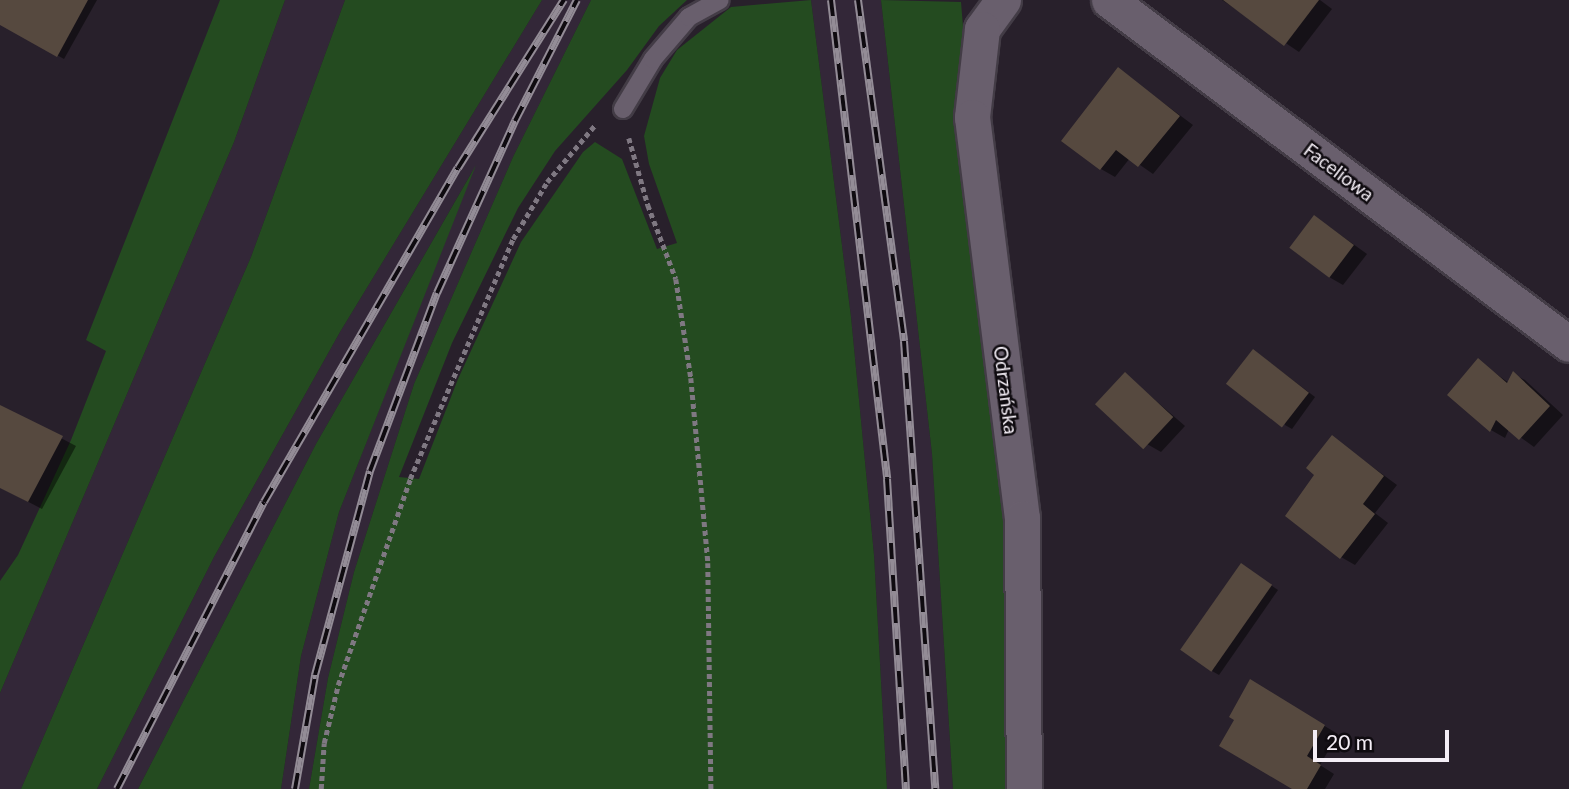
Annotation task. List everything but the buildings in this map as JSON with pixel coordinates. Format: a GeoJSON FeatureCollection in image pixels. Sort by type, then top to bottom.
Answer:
{"type":"FeatureCollection","features":[{"type":"Feature","properties":{"kind":"street","name":"Odrzańska"},"geometry":{"type":"LineString","coordinates":[[1003,0],[982,29],[972,117],[1021,518],[1024,789]]}},
{"type":"Feature","properties":{"kind":"street","name":"Faceliowa"},"geometry":{"type":"LineString","coordinates":[[1109,0],[1569,344]]}},
{"type":"Feature","properties":{"kind":"lane"},"geometry":{"type":"LineString","coordinates":[[623,110],[653,60],[689,17],[720,0]]}},
{"type":"Feature","properties":{"kind":"path"},"geometry":{"type":"LineString","coordinates":[[321,789],[324,743],[358,626],[410,479],[476,321],[513,239],[547,183],[595,125],[623,110],[648,205],[676,279],[691,378],[708,563],[710,789]]}},
{"type":"Feature","properties":{"kind":"shaded area"},"geometry":{"type":"Polygon","coordinates":[[[285,0],[345,0],[251,257],[21,789],[0,789],[0,693],[234,142],[285,0]]]}},
{"type":"Feature","properties":{"kind":"shaded area"},"geometry":{"type":"Polygon","coordinates":[[[542,0],[591,0],[513,157],[414,384],[354,572],[328,678],[309,789],[281,789],[301,656],[339,512],[473,170],[316,444],[138,789],[97,789],[214,557],[340,332],[542,0]]]}},
{"type":"Feature","properties":{"kind":"shaded area"},"geometry":{"type":"Polygon","coordinates":[[[811,0],[881,0],[932,454],[953,789],[887,789],[874,555],[851,317],[811,0]]]}},
{"type":"Feature","properties":{"kind":"green space"},"geometry":{"type":"Polygon","coordinates":[[[220,0],[285,0],[234,142],[0,693],[0,581],[18,555],[71,440],[106,351],[86,340],[220,0]]]}},
{"type":"Feature","properties":{"kind":"green space"},"geometry":{"type":"Polygon","coordinates":[[[345,0],[542,0],[340,332],[214,557],[97,789],[21,789],[251,257],[345,0]]]}},
{"type":"Feature","properties":{"kind":"green space"},"geometry":{"type":"Polygon","coordinates":[[[591,0],[687,0],[659,26],[627,70],[555,151],[518,208],[452,343],[399,477],[419,479],[458,379],[521,242],[583,152],[595,142],[622,159],[657,249],[677,243],[649,164],[644,136],[660,78],[677,50],[731,7],[811,0],[851,317],[874,555],[887,789],[309,789],[328,678],[354,572],[414,384],[513,157],[591,0]]]}},
{"type":"Feature","properties":{"kind":"green space"},"geometry":{"type":"Polygon","coordinates":[[[881,0],[961,2],[1003,514],[1014,789],[953,789],[932,454],[881,0]]]}},
{"type":"Feature","properties":{"kind":"green space"},"geometry":{"type":"Polygon","coordinates":[[[476,165],[339,512],[301,656],[281,789],[138,789],[316,444],[476,165]]]}},
{"type":"Feature","properties":{"kind":"railway"},"geometry":{"type":"LineString","coordinates":[[117,789],[264,502],[458,168],[564,0]]}},
{"type":"Feature","properties":{"kind":"railway"},"geometry":{"type":"LineString","coordinates":[[295,789],[315,675],[370,471],[437,293],[515,121],[577,0]]}},
{"type":"Feature","properties":{"kind":"railway"},"geometry":{"type":"LineString","coordinates":[[831,0],[887,479],[906,789]]}},
{"type":"Feature","properties":{"kind":"railway"},"geometry":{"type":"LineString","coordinates":[[858,0],[904,341],[935,789]]}}]}
